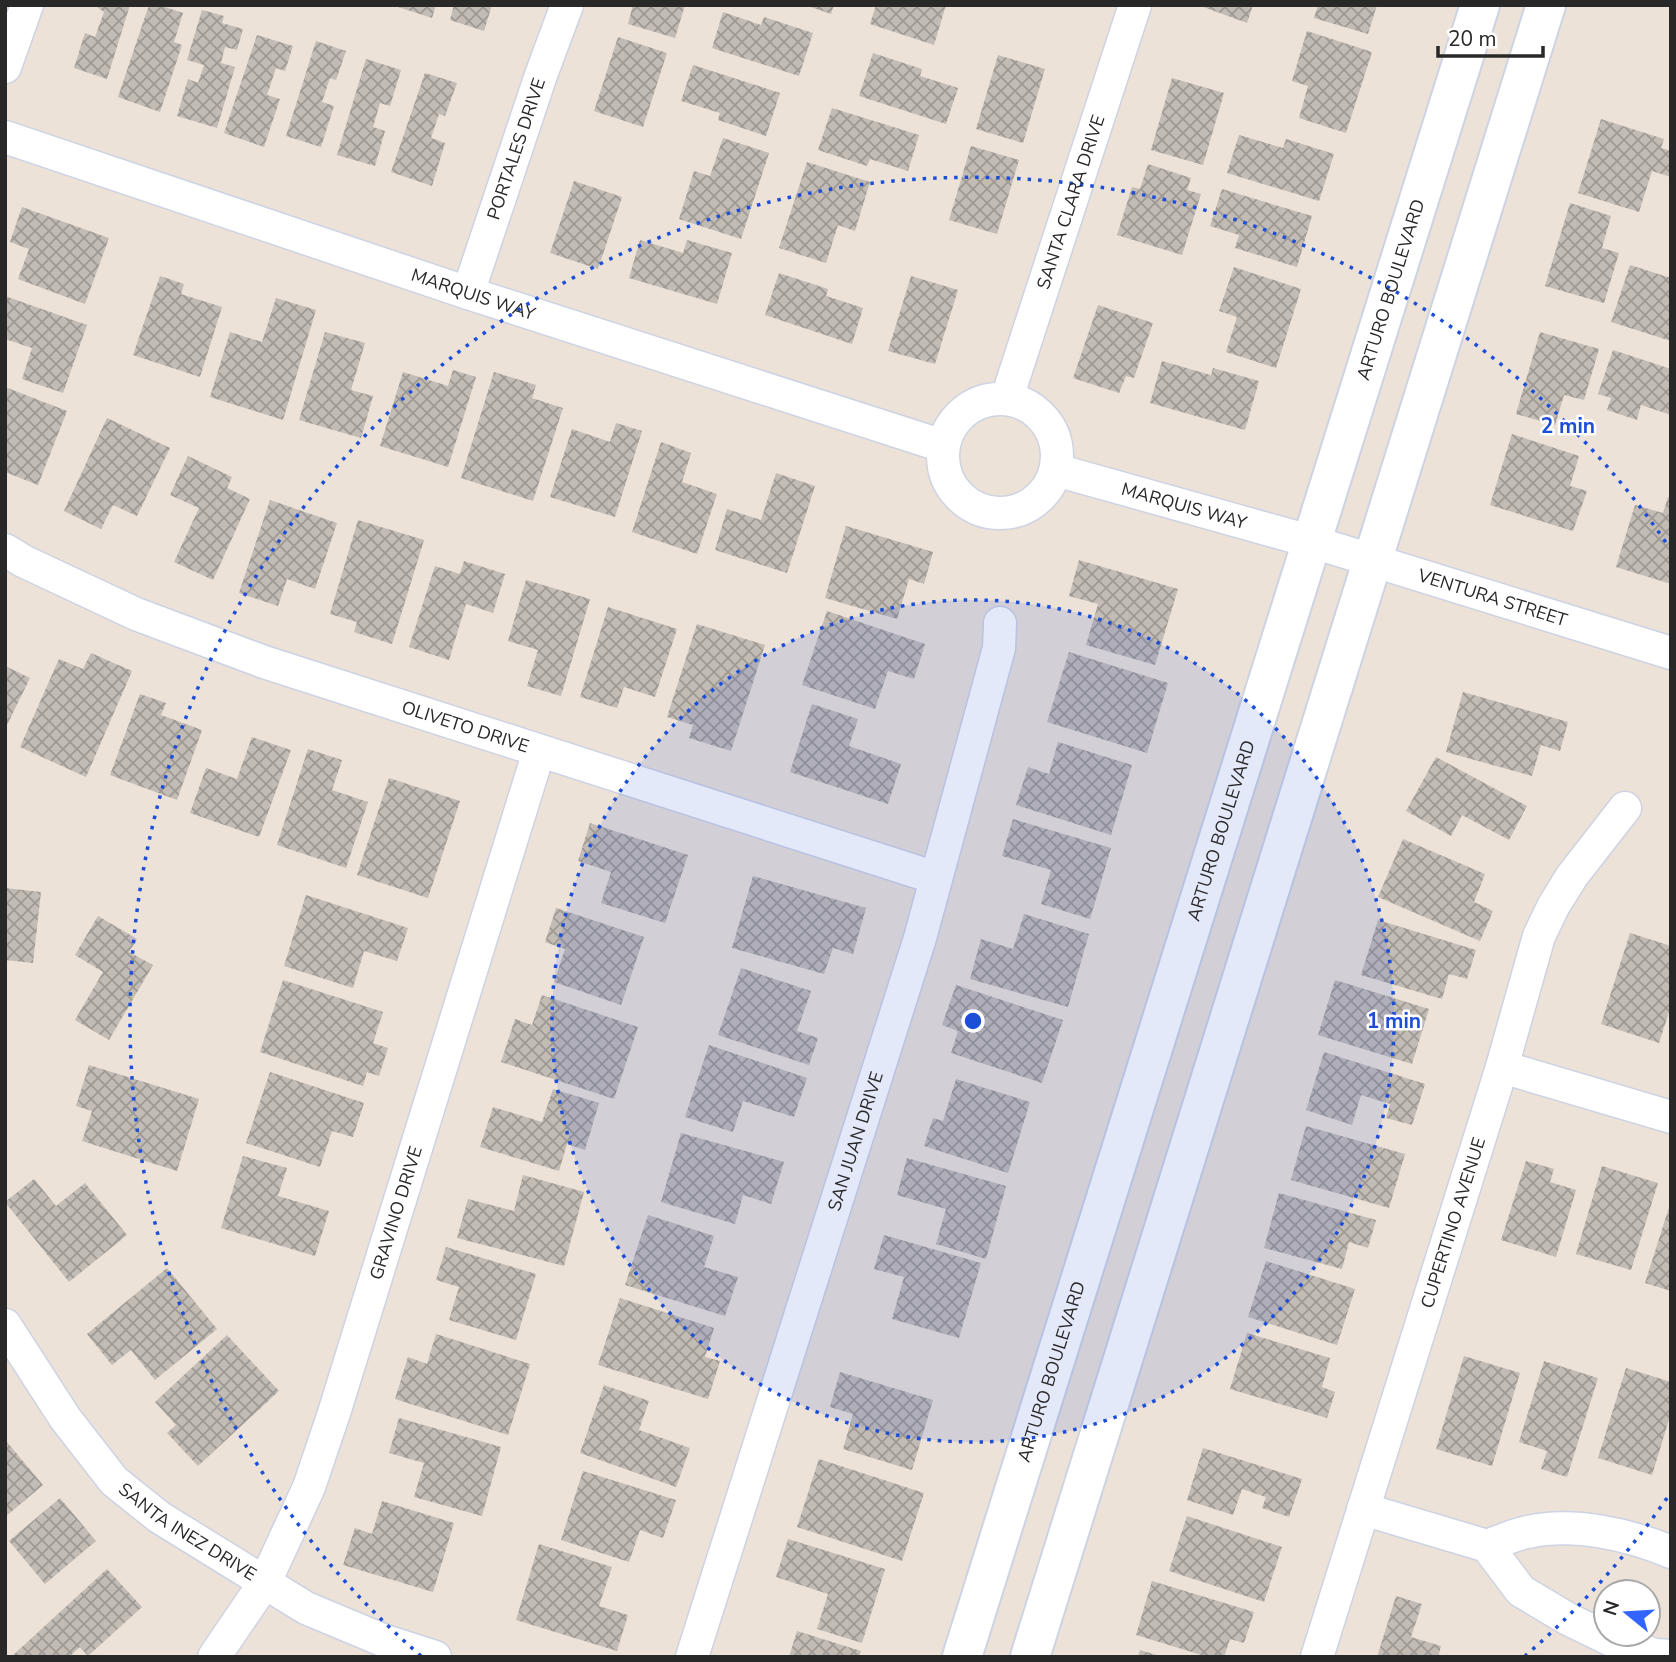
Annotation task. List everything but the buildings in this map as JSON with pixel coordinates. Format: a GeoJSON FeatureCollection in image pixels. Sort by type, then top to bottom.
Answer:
{"type":"FeatureCollection","features":[{"type":"Feature","properties":{"kind":"street"},"geometry":{"type":"LineString","coordinates":[[5,67],[27,5]]}},
{"type":"Feature","properties":{"kind":"street","name":"PORTALES DRIVE"},"geometry":{"type":"LineString","coordinates":[[468,293],[567,5]]}},
{"type":"Feature","properties":{"kind":"street","name":"SANTA CLARA DRIVE"},"geometry":{"type":"LineString","coordinates":[[1007,398],[1135,5]]}},
{"type":"Feature","properties":{"kind":"street","name":"ARTURO BOULEVARD"},"geometry":{"type":"LineString","coordinates":[[962,1657],[1480,5]]}},
{"type":"Feature","properties":{"kind":"street"},"geometry":{"type":"LineString","coordinates":[[1030,1657],[1546,5]]}},
{"type":"Feature","properties":{"kind":"street","name":"MARQUIS WAY"},"geometry":{"type":"LineString","coordinates":[[5,136],[468,293],[943,446]]}},
{"type":"Feature","properties":{"kind":"street"},"geometry":{"type":"LineString","coordinates":[[992,398],[1007,398],[1026,404],[1042,415],[1052,431],[1057,450],[1056,470],[1052,482],[1036,501],[1013,513],[988,513],[976,509],[956,494],[944,471],[943,446],[956,420],[965,410],[992,398]]}},
{"type":"Feature","properties":{"kind":"street","name":"MARQUIS WAY"},"geometry":{"type":"LineString","coordinates":[[1056,470],[1313,542]]}},
{"type":"Feature","properties":{"kind":"street","name":"VENTURA STREET"},"geometry":{"type":"LineString","coordinates":[[1313,542],[1671,653]]}},
{"type":"Feature","properties":{"kind":"street","name":"OLIVETO DRIVE"},"geometry":{"type":"LineString","coordinates":[[5,550],[35,567],[136,614],[264,662],[936,878]]}},
{"type":"Feature","properties":{"kind":"street","name":"SAN JUAN DRIVE"},"geometry":{"type":"LineString","coordinates":[[692,1657],[916,951],[999,648],[1000,623]]}},
{"type":"Feature","properties":{"kind":"street","name":"GRAVINO DRIVE"},"geometry":{"type":"LineString","coordinates":[[214,1657],[265,1582],[309,1487],[539,751]]}},
{"type":"Feature","properties":{"kind":"street","name":"CUPERTINO AVENUE"},"geometry":{"type":"LineString","coordinates":[[1317,1657],[1502,1067],[1539,936],[1572,877],[1625,808]]}},
{"type":"Feature","properties":{"kind":"street"},"geometry":{"type":"LineString","coordinates":[[1502,1067],[1671,1117]]}},
{"type":"Feature","properties":{"kind":"street","name":"SANTA INEZ DRIVE"},"geometry":{"type":"LineString","coordinates":[[5,1325],[65,1418],[114,1481],[159,1517],[306,1608],[385,1642],[435,1657]]}},
{"type":"Feature","properties":{"kind":"street"},"geometry":{"type":"LineString","coordinates":[[1363,1508],[1488,1546],[1527,1532],[1558,1528],[1617,1534],[1671,1552]]}},
{"type":"Feature","properties":{"kind":"street"},"geometry":{"type":"LineString","coordinates":[[1488,1546],[1521,1591],[1613,1641],[1655,1655],[1671,1656]]}}]}
